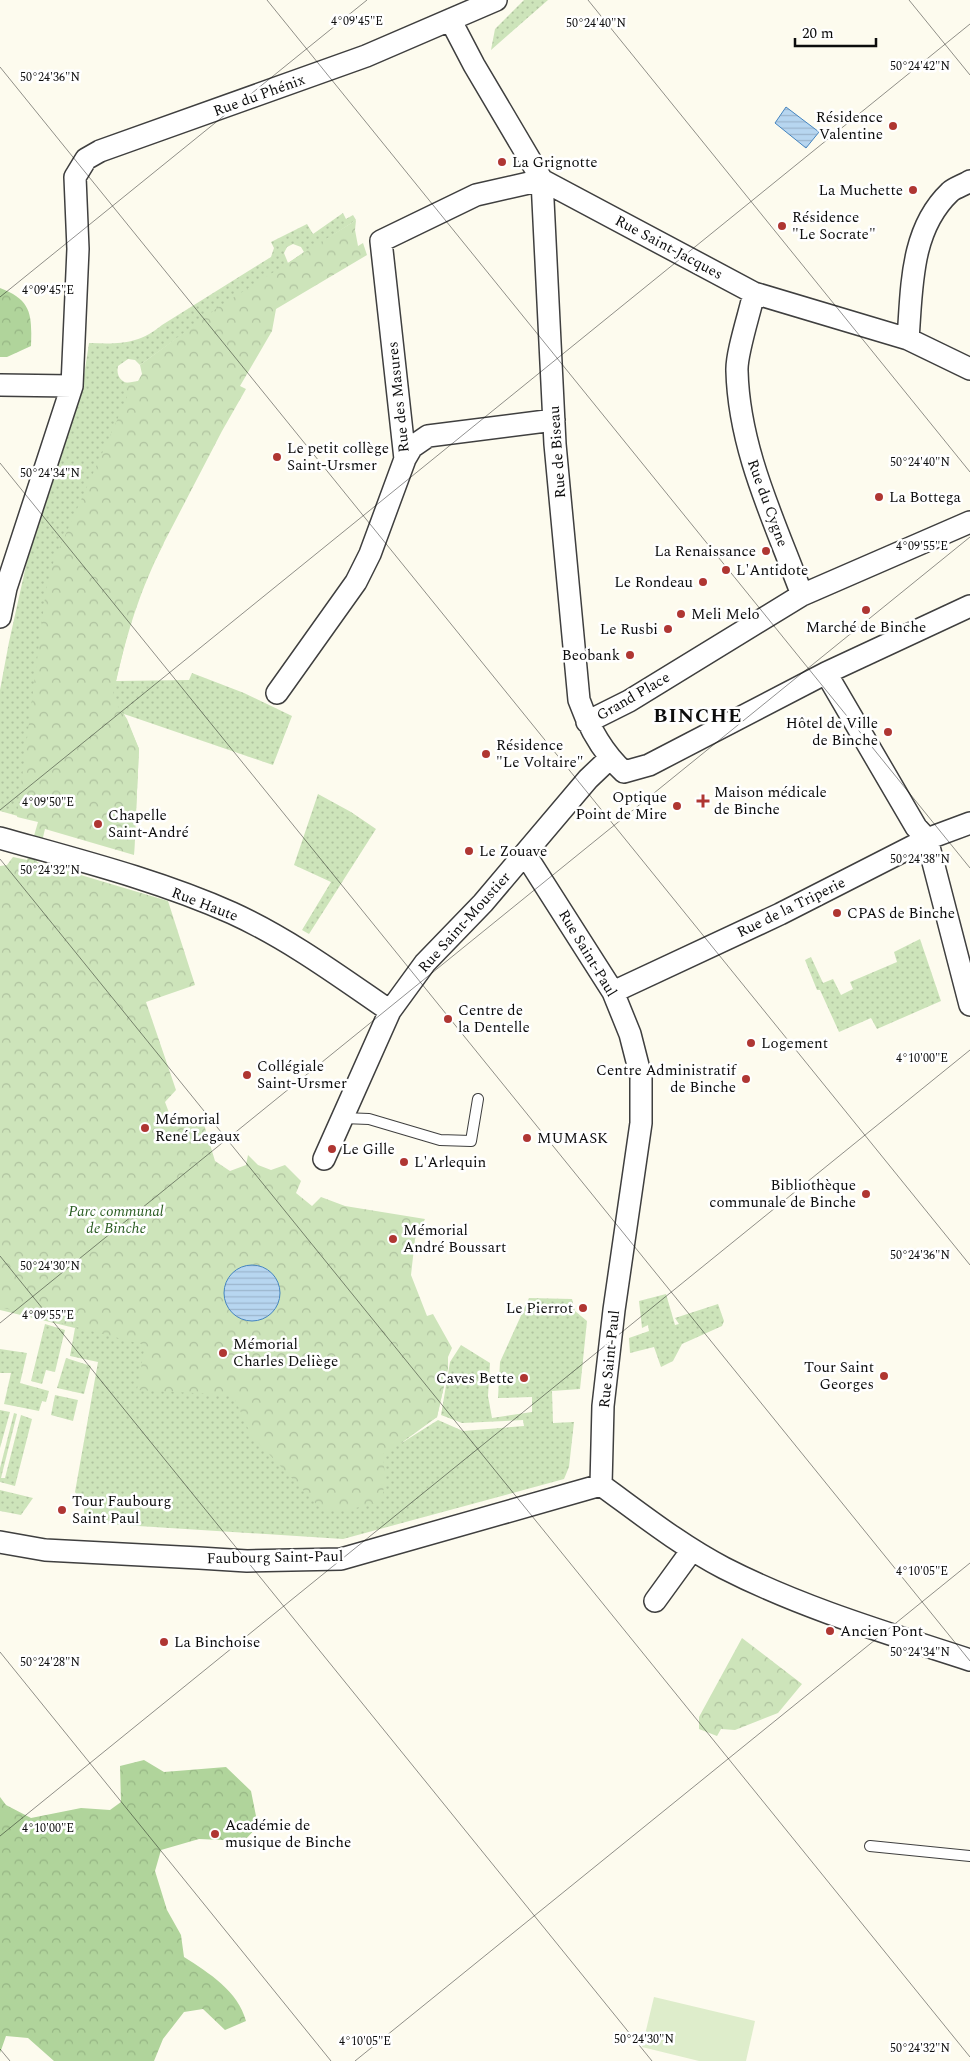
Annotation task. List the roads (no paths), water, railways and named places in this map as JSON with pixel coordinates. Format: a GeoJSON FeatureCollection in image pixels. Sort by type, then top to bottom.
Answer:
{"type":"FeatureCollection","features":[{"type":"Feature","properties":{"kind":"street","name":"Rue du Phénix"},"geometry":{"type":"LineString","coordinates":[[72,386],[78,249],[76,177],[86,160],[100,151],[366,56],[496,0]]}},
{"type":"Feature","properties":{"kind":"street"},"geometry":{"type":"LineString","coordinates":[[451,21],[474,65],[542,180]]}},
{"type":"Feature","properties":{"kind":"street","name":"Rue Saint-Jacques"},"geometry":{"type":"LineString","coordinates":[[542,180],[754,293],[908,338],[970,369]]}},
{"type":"Feature","properties":{"kind":"street","name":"Rue de Biseau"},"geometry":{"type":"LineString","coordinates":[[542,180],[554,420],[572,636],[579,700],[587,722]]}},
{"type":"Feature","properties":{"kind":"street","name":"Rue des Masures"},"geometry":{"type":"LineString","coordinates":[[277,693],[356,582],[370,554],[405,459],[381,241],[476,195],[542,180]]}},
{"type":"Feature","properties":{"kind":"street"},"geometry":{"type":"LineString","coordinates":[[908,338],[919,240],[930,218],[951,191],[970,181]]}},
{"type":"Feature","properties":{"kind":"street","name":"Rue du Cygne"},"geometry":{"type":"LineString","coordinates":[[754,293],[736,370],[744,432],[758,484],[802,594]]}},
{"type":"Feature","properties":{"kind":"street"},"geometry":{"type":"LineString","coordinates":[[0,385],[72,386],[3,587],[0,617]]}},
{"type":"Feature","properties":{"kind":"street"},"geometry":{"type":"LineString","coordinates":[[405,459],[412,447],[428,436],[554,420]]}},
{"type":"Feature","properties":{"kind":"street","name":"Grand Place"},"geometry":{"type":"LineString","coordinates":[[970,522],[802,594],[628,701],[587,722],[609,758],[624,772],[649,764],[826,673],[970,606]]}},
{"type":"Feature","properties":{"kind":"street"},"geometry":{"type":"LineString","coordinates":[[826,673],[916,827],[926,839],[964,964],[970,1005]]}},
{"type":"Feature","properties":{"kind":"street","name":"Rue Saint-Moustier"},"geometry":{"type":"LineString","coordinates":[[324,1159],[390,1011],[425,963],[483,903],[609,758]]}},
{"type":"Feature","properties":{"kind":"street","name":"Rue de la Triperie"},"geometry":{"type":"LineString","coordinates":[[614,992],[780,914],[926,839],[970,824]]}},
{"type":"Feature","properties":{"kind":"street","name":"Rue Haute"},"geometry":{"type":"LineString","coordinates":[[0,838],[94,865],[231,913],[299,948],[390,1011]]}},
{"type":"Feature","properties":{"kind":"street","name":"Rue Saint-Paul"},"geometry":{"type":"LineString","coordinates":[[525,854],[614,992],[630,1034],[641,1077],[641,1123],[614,1310],[603,1406],[601,1485]]}},
{"type":"Feature","properties":{"kind":"street"},"geometry":{"type":"LineString","coordinates":[[601,1485],[692,1550],[725,1568],[828,1613],[970,1660]]}},
{"type":"Feature","properties":{"kind":"street","name":"Faubourg Saint-Paul"},"geometry":{"type":"LineString","coordinates":[[0,1542],[44,1550],[247,1561],[341,1559],[601,1485]]}},
{"type":"Feature","properties":{"kind":"street"},"geometry":{"type":"LineString","coordinates":[[655,1601],[692,1550]]}},
{"type":"Feature","properties":{"kind":"lane"},"geometry":{"type":"LineString","coordinates":[[343,1118],[369,1119],[440,1140],[471,1141],[478,1099]]}},
{"type":"Feature","properties":{"kind":"lane"},"geometry":{"type":"LineString","coordinates":[[870,1846],[970,1856]]}},
{"type":"Feature","properties":{"kind":"water"},"geometry":{"type":"Polygon","coordinates":[[[786,107],[819,132],[806,148],[775,123],[786,107]]]}},
{"type":"Feature","properties":{"kind":"water"},"geometry":{"type":"Polygon","coordinates":[[[246,1265],[258,1265],[268,1269],[276,1277],[280,1293],[276,1309],[268,1317],[258,1321],[246,1321],[236,1317],[228,1309],[224,1299],[224,1287],[228,1277],[236,1269],[246,1265]]]}},
{"type":"Feature","properties":{"kind":"place","name":"Résidence Valentine"},"geometry":{"type":"Point","coordinates":[893,126]}},
{"type":"Feature","properties":{"kind":"place","name":"La Grignotte"},"geometry":{"type":"Point","coordinates":[502,162]}},
{"type":"Feature","properties":{"kind":"place","name":"La Muchette"},"geometry":{"type":"Point","coordinates":[913,190]}},
{"type":"Feature","properties":{"kind":"place","name":"Résidence \"Le Socrate\""},"geometry":{"type":"Point","coordinates":[782,226]}},
{"type":"Feature","properties":{"kind":"place","name":"Le petit collège Saint-Ursmer"},"geometry":{"type":"Point","coordinates":[277,457]}},
{"type":"Feature","properties":{"kind":"place","name":"La Bottega"},"geometry":{"type":"Point","coordinates":[879,497]}},
{"type":"Feature","properties":{"kind":"place","name":"La Renaissance"},"geometry":{"type":"Point","coordinates":[766,551]}},
{"type":"Feature","properties":{"kind":"place","name":"L'Antidote"},"geometry":{"type":"Point","coordinates":[726,570]}},
{"type":"Feature","properties":{"kind":"place","name":"Le Rondeau"},"geometry":{"type":"Point","coordinates":[703,582]}},
{"type":"Feature","properties":{"kind":"place","name":"Marché de Binche"},"geometry":{"type":"Point","coordinates":[866,610]}},
{"type":"Feature","properties":{"kind":"place","name":"Meli Melo"},"geometry":{"type":"Point","coordinates":[681,614]}},
{"type":"Feature","properties":{"kind":"place","name":"Le Rusbi"},"geometry":{"type":"Point","coordinates":[668,629]}},
{"type":"Feature","properties":{"kind":"place","name":"Beobank"},"geometry":{"type":"Point","coordinates":[630,655]}},
{"type":"Feature","properties":{"kind":"place","name":"Hôtel de Ville de Binche"},"geometry":{"type":"Point","coordinates":[888,732]}},
{"type":"Feature","properties":{"kind":"place","name":"Résidence \"Le Voltaire\""},"geometry":{"type":"Point","coordinates":[486,754]}},
{"type":"Feature","properties":{"kind":"place","name":"Maison médicale de Binche"},"geometry":{"type":"Point","coordinates":[703,801]}},
{"type":"Feature","properties":{"kind":"place","name":"Optique Point de Mire"},"geometry":{"type":"Point","coordinates":[677,806]}},
{"type":"Feature","properties":{"kind":"place","name":"Chapelle Saint-André"},"geometry":{"type":"Point","coordinates":[98,824]}},
{"type":"Feature","properties":{"kind":"place","name":"Le Zouave"},"geometry":{"type":"Point","coordinates":[469,851]}},
{"type":"Feature","properties":{"kind":"place","name":"CPAS de Binche"},"geometry":{"type":"Point","coordinates":[837,913]}},
{"type":"Feature","properties":{"kind":"place","name":"Centre de la Dentelle"},"geometry":{"type":"Point","coordinates":[448,1019]}},
{"type":"Feature","properties":{"kind":"place","name":"Logement"},"geometry":{"type":"Point","coordinates":[751,1043]}},
{"type":"Feature","properties":{"kind":"place","name":"Collégiale Saint-Ursmer"},"geometry":{"type":"Point","coordinates":[247,1075]}},
{"type":"Feature","properties":{"kind":"place","name":"Centre Administratif de Binche"},"geometry":{"type":"Point","coordinates":[746,1079]}},
{"type":"Feature","properties":{"kind":"place","name":"Mémorial René Legaux"},"geometry":{"type":"Point","coordinates":[145,1128]}},
{"type":"Feature","properties":{"kind":"place","name":"MUMASK"},"geometry":{"type":"Point","coordinates":[527,1138]}},
{"type":"Feature","properties":{"kind":"place","name":"Le Gille"},"geometry":{"type":"Point","coordinates":[332,1149]}},
{"type":"Feature","properties":{"kind":"place","name":"L'Arlequin"},"geometry":{"type":"Point","coordinates":[404,1162]}},
{"type":"Feature","properties":{"kind":"place","name":"Bibliothèque communale de Binche"},"geometry":{"type":"Point","coordinates":[866,1194]}},
{"type":"Feature","properties":{"kind":"place","name":"Mémorial André Boussart"},"geometry":{"type":"Point","coordinates":[393,1239]}},
{"type":"Feature","properties":{"kind":"place","name":"Le Pierrot"},"geometry":{"type":"Point","coordinates":[583,1308]}},
{"type":"Feature","properties":{"kind":"place","name":"Mémorial Charles Deliège"},"geometry":{"type":"Point","coordinates":[223,1353]}},
{"type":"Feature","properties":{"kind":"place","name":"Tour Saint Georges"},"geometry":{"type":"Point","coordinates":[884,1376]}},
{"type":"Feature","properties":{"kind":"place","name":"Caves Bette"},"geometry":{"type":"Point","coordinates":[524,1378]}},
{"type":"Feature","properties":{"kind":"place","name":"Tour Faubourg Saint Paul"},"geometry":{"type":"Point","coordinates":[62,1510]}},
{"type":"Feature","properties":{"kind":"place","name":"Ancien Pont"},"geometry":{"type":"Point","coordinates":[830,1631]}},
{"type":"Feature","properties":{"kind":"place","name":"La Binchoise"},"geometry":{"type":"Point","coordinates":[164,1642]}},
{"type":"Feature","properties":{"kind":"place","name":"Académie de musique de Binche"},"geometry":{"type":"Point","coordinates":[215,1834]}},
{"type":"Feature","properties":{"kind":"district","name":"BINCHE"},"geometry":{"type":"Point","coordinates":[698,715]}},
{"type":"Feature","properties":{"kind":"park label","name":"Parc communal de Binche"},"geometry":{"type":"Point","coordinates":[116,1220]}}]}
